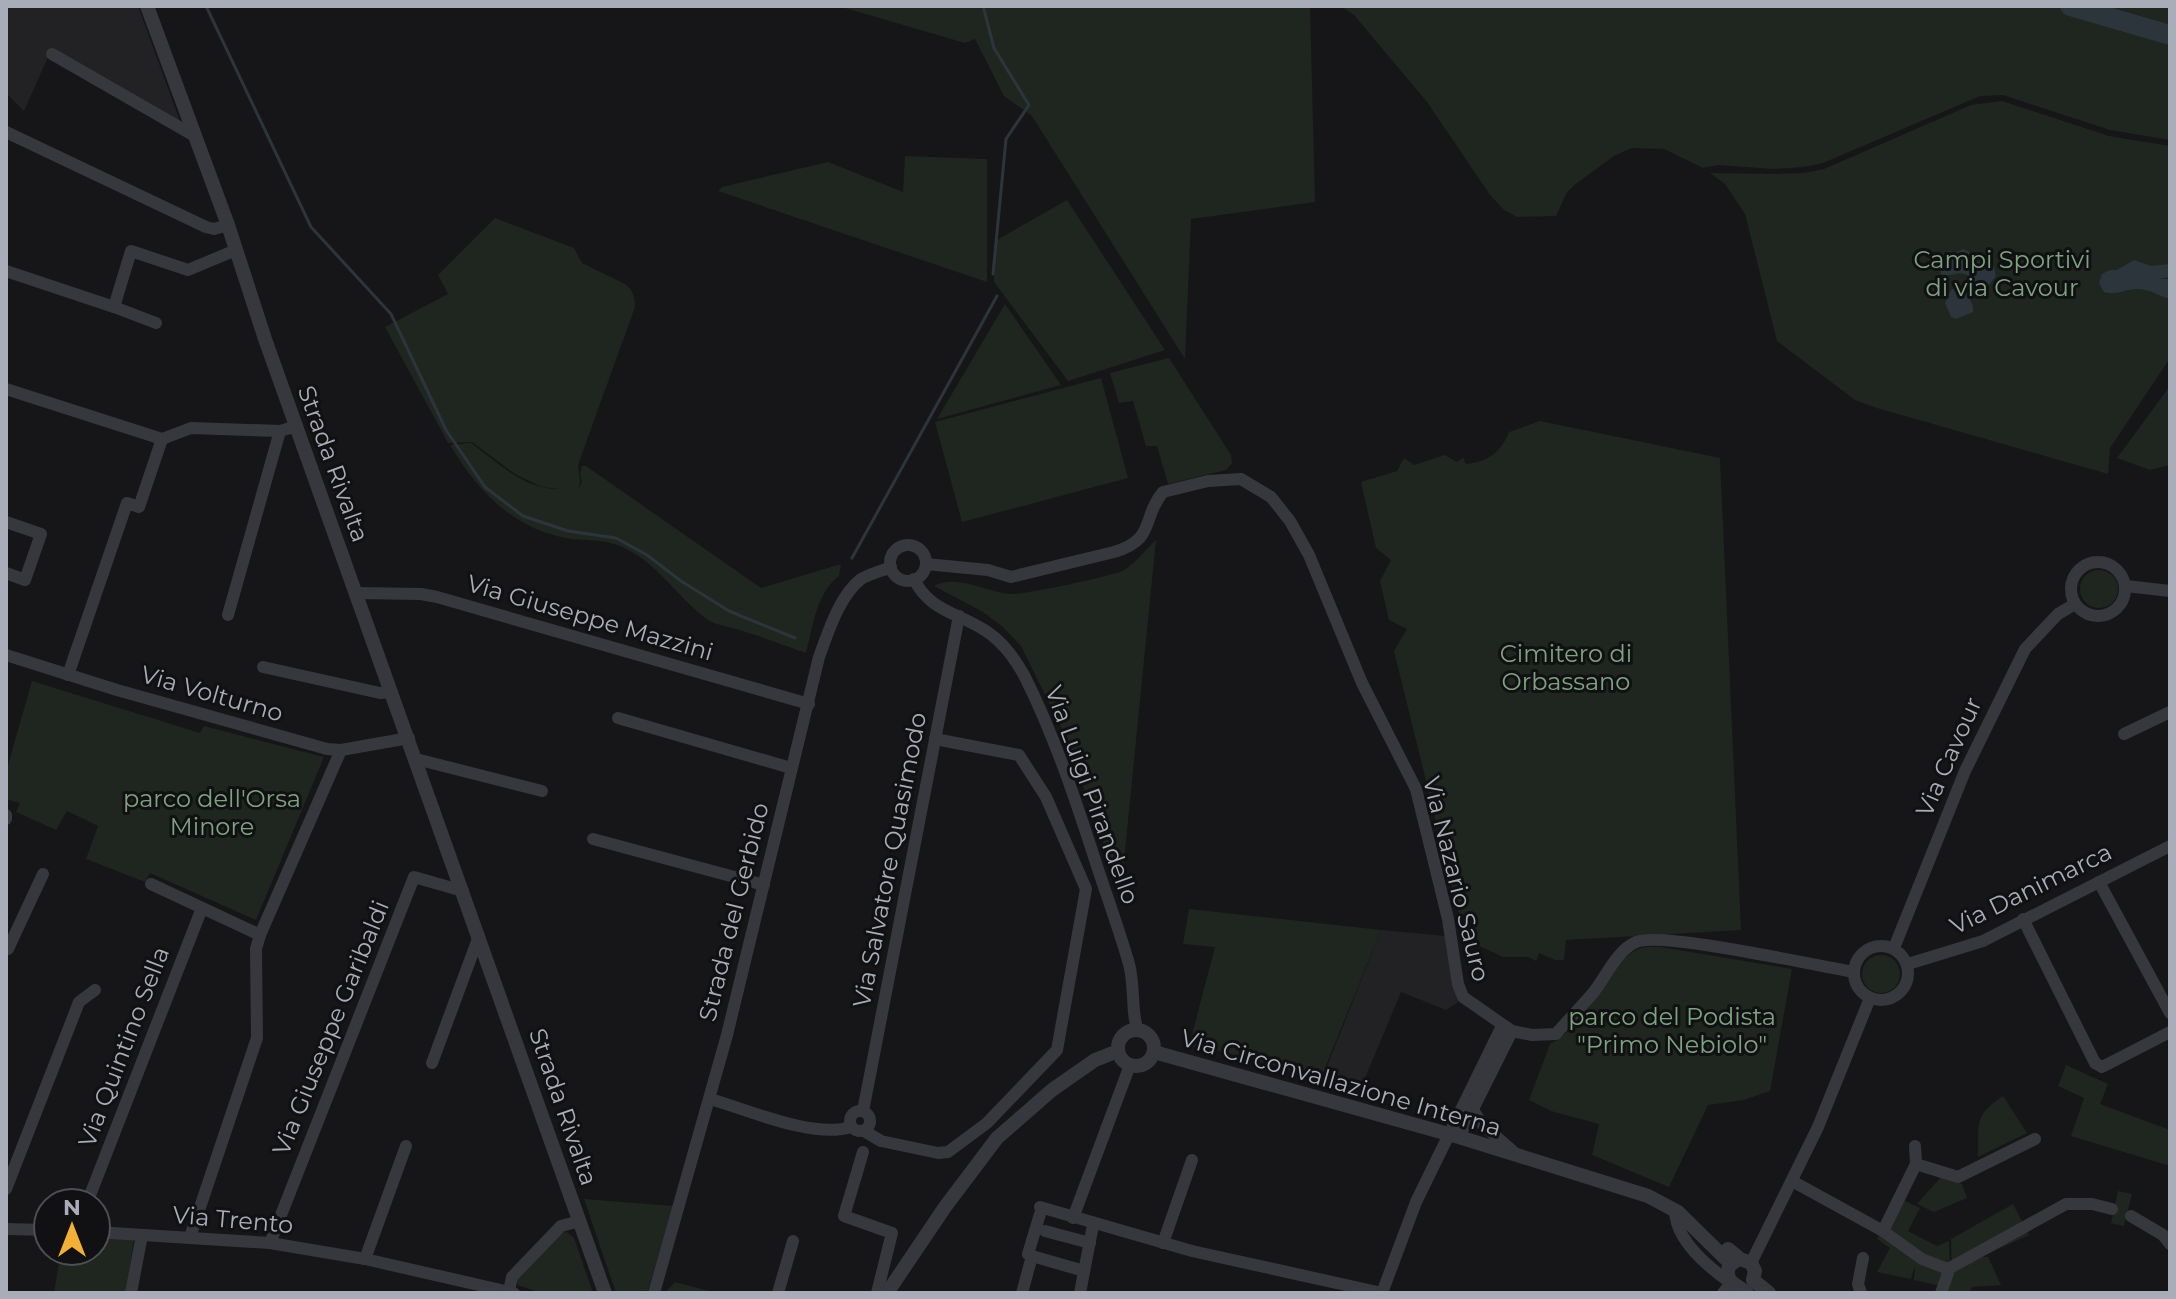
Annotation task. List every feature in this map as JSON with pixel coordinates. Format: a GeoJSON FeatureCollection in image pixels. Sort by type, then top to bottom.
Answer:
{"type":"FeatureCollection","features":[{"type":"Feature","properties":{"kind":"street","name":"Strada Rivalta"},"geometry":{"type":"LineString","coordinates":[[147,6],[228,225],[605,1293]]}},
{"type":"Feature","properties":{"kind":"street"},"geometry":{"type":"LineString","coordinates":[[52,54],[193,135]]}},
{"type":"Feature","properties":{"kind":"street"},"geometry":{"type":"LineString","coordinates":[[6,132],[206,227],[217,229],[228,225]]}},
{"type":"Feature","properties":{"kind":"street"},"geometry":{"type":"LineString","coordinates":[[114,307],[131,251],[188,270],[236,250]]}},
{"type":"Feature","properties":{"kind":"street"},"geometry":{"type":"LineString","coordinates":[[6,271],[156,323]]}},
{"type":"Feature","properties":{"kind":"street"},"geometry":{"type":"LineString","coordinates":[[6,389],[162,439],[191,428],[280,431],[297,426]]}},
{"type":"Feature","properties":{"kind":"street"},"geometry":{"type":"LineString","coordinates":[[228,615],[280,431]]}},
{"type":"Feature","properties":{"kind":"street"},"geometry":{"type":"LineString","coordinates":[[68,675],[127,503],[139,507],[162,439]]}},
{"type":"Feature","properties":{"kind":"street","name":"Via Nazario Sauro"},"geometry":{"type":"LineString","coordinates":[[926,564],[969,567],[1011,577],[1021,576],[1128,548],[1140,539],[1163,492],[1208,481],[1241,479],[1271,497],[1290,521],[1309,555],[1362,683],[1416,789],[1448,919],[1458,984],[1463,997],[1507,1029]]}},
{"type":"Feature","properties":{"kind":"street"},"geometry":{"type":"LineString","coordinates":[[6,522],[41,534],[25,580],[6,573]]}},
{"type":"Feature","properties":{"kind":"street"},"geometry":{"type":"LineString","coordinates":[[907,545],[921,550],[926,564],[922,574],[914,579],[900,578],[891,567],[894,552],[907,545]]}},
{"type":"Feature","properties":{"kind":"street"},"geometry":{"type":"LineString","coordinates":[[2103,562],[2111,565],[2126,586],[2121,604],[2107,615],[2089,615],[2075,604],[2071,586],[2078,570],[2103,562]]}},
{"type":"Feature","properties":{"kind":"street","name":"Strada del Gerbido"},"geometry":{"type":"LineString","coordinates":[[654,1293],[710,1099],[819,657],[848,594],[863,577],[891,567]]}},
{"type":"Feature","properties":{"kind":"street","name":"Via Luigi Pirandello"},"geometry":{"type":"LineString","coordinates":[[914,579],[933,605],[986,631],[1013,656],[1054,743],[1129,963],[1135,994],[1134,1022],[1138,1030]]}},
{"type":"Feature","properties":{"kind":"street"},"geometry":{"type":"LineString","coordinates":[[2126,586],[2170,591]]}},
{"type":"Feature","properties":{"kind":"street","name":"Via Giuseppe Mazzini"},"geometry":{"type":"LineString","coordinates":[[356,593],[437,597],[809,704]]}},
{"type":"Feature","properties":{"kind":"street","name":"Via Cavour"},"geometry":{"type":"LineString","coordinates":[[1894,948],[1965,771],[2025,649],[2058,614],[2075,604]]}},
{"type":"Feature","properties":{"kind":"street","name":"Via Salvatore Quasimodo"},"geometry":{"type":"LineString","coordinates":[[858,1129],[851,1116],[863,1111],[959,616]]}},
{"type":"Feature","properties":{"kind":"street","name":"Via Volturno"},"geometry":{"type":"LineString","coordinates":[[6,655],[327,749],[341,750],[409,738]]}},
{"type":"Feature","properties":{"kind":"street"},"geometry":{"type":"LineString","coordinates":[[263,667],[380,693],[392,692]]}},
{"type":"Feature","properties":{"kind":"street"},"geometry":{"type":"LineString","coordinates":[[2124,734],[2170,712]]}},
{"type":"Feature","properties":{"kind":"street"},"geometry":{"type":"LineString","coordinates":[[618,718],[791,768]]}},
{"type":"Feature","properties":{"kind":"street"},"geometry":{"type":"LineString","coordinates":[[710,1099],[811,1129],[829,1132],[858,1129],[881,1141],[938,1153],[948,1152],[987,1123],[1055,1054],[1086,894],[1046,797],[1019,755],[935,739]]}},
{"type":"Feature","properties":{"kind":"street"},"geometry":{"type":"LineString","coordinates":[[190,1237],[257,1038],[256,949],[260,935],[341,750]]}},
{"type":"Feature","properties":{"kind":"street"},"geometry":{"type":"LineString","coordinates":[[416,759],[542,791]]}},
{"type":"Feature","properties":{"kind":"street"},"geometry":{"type":"LineString","coordinates":[[593,839],[764,885]]}},
{"type":"Feature","properties":{"kind":"street","name":"Via Danimarca"},"geometry":{"type":"LineString","coordinates":[[1908,964],[1983,941],[2170,846]]}},
{"type":"Feature","properties":{"kind":"street"},"geometry":{"type":"LineString","coordinates":[[7,949],[43,874]]}},
{"type":"Feature","properties":{"kind":"street","name":"Via Giuseppe Garibaldi"},"geometry":{"type":"LineString","coordinates":[[270,1243],[414,877],[463,891]]}},
{"type":"Feature","properties":{"kind":"street"},"geometry":{"type":"LineString","coordinates":[[2099,882],[2170,1013]]}},
{"type":"Feature","properties":{"kind":"street"},"geometry":{"type":"LineString","coordinates":[[151,884],[260,935]]}},
{"type":"Feature","properties":{"kind":"street","name":"Via Quintino Sella"},"geometry":{"type":"LineString","coordinates":[[93,1187],[202,908]]}},
{"type":"Feature","properties":{"kind":"street"},"geometry":{"type":"LineString","coordinates":[[2023,919],[2095,1063],[2102,1067],[2170,1032]]}},
{"type":"Feature","properties":{"kind":"street"},"geometry":{"type":"LineString","coordinates":[[432,1063],[479,936]]}},
{"type":"Feature","properties":{"kind":"street"},"geometry":{"type":"LineString","coordinates":[[1507,1029],[1532,1035],[1556,1034],[1594,991],[1616,959],[1637,941],[1664,940],[1737,950],[1854,972]]}},
{"type":"Feature","properties":{"kind":"street"},"geometry":{"type":"LineString","coordinates":[[1894,948],[1908,964],[1909,973],[1903,990],[1888,1000],[1870,998],[1858,988],[1854,972],[1860,955],[1867,949],[1894,948]]}},
{"type":"Feature","properties":{"kind":"street"},"geometry":{"type":"LineString","coordinates":[[6,1189],[79,1002],[95,990]]}},
{"type":"Feature","properties":{"kind":"street"},"geometry":{"type":"LineString","coordinates":[[1739,1287],[1727,1273],[1741,1262],[1792,1181],[1818,1127],[1870,998]]}},
{"type":"Feature","properties":{"kind":"street"},"geometry":{"type":"LineString","coordinates":[[1454,1136],[1473,1110],[1507,1029]]}},
{"type":"Feature","properties":{"kind":"street"},"geometry":{"type":"LineString","coordinates":[[1084,1271],[1028,1254],[1040,1211],[1192,1251],[1382,1293],[1416,1202],[1454,1136],[1507,1029]]}},
{"type":"Feature","properties":{"kind":"street"},"geometry":{"type":"LineString","coordinates":[[1073,1218],[1130,1065],[1118,1051],[1122,1038],[1138,1030]]}},
{"type":"Feature","properties":{"kind":"street","name":"Via Circonvallazione Interna"},"geometry":{"type":"LineString","coordinates":[[1130,1065],[1147,1063],[1154,1052],[1150,1037],[1138,1030]]}},
{"type":"Feature","properties":{"kind":"street"},"geometry":{"type":"LineString","coordinates":[[887,1293],[953,1195],[997,1138],[1052,1090],[1095,1060],[1118,1051]]}},
{"type":"Feature","properties":{"kind":"street","name":"Via Circonvallazione Interna"},"geometry":{"type":"LineString","coordinates":[[1154,1052],[1454,1136],[1648,1196],[1675,1210],[1741,1262]]}},
{"type":"Feature","properties":{"kind":"street","name":"Via Circonvallazione Interna"},"geometry":{"type":"LineString","coordinates":[[1473,1110],[1483,1125],[1517,1155]]}},
{"type":"Feature","properties":{"kind":"street"},"geometry":{"type":"LineString","coordinates":[[1916,1164],[1958,1177],[2035,1139]]}},
{"type":"Feature","properties":{"kind":"street"},"geometry":{"type":"LineString","coordinates":[[365,1259],[406,1146]]}},
{"type":"Feature","properties":{"kind":"street"},"geometry":{"type":"LineString","coordinates":[[1883,1231],[1916,1164],[1915,1146]]}},
{"type":"Feature","properties":{"kind":"street"},"geometry":{"type":"LineString","coordinates":[[863,1152],[844,1216],[892,1233],[877,1293]]}},
{"type":"Feature","properties":{"kind":"street"},"geometry":{"type":"LineString","coordinates":[[1163,1243],[1192,1160]]}},
{"type":"Feature","properties":{"kind":"street"},"geometry":{"type":"LineString","coordinates":[[1792,1181],[1883,1231],[1922,1259],[1948,1269],[2066,1204],[2092,1204],[2112,1209]]}},
{"type":"Feature","properties":{"kind":"street"},"geometry":{"type":"LineString","coordinates":[[1648,1196],[1663,1195],[1679,1201],[1741,1262],[1755,1271],[1739,1287]]}},
{"type":"Feature","properties":{"kind":"street"},"geometry":{"type":"LineString","coordinates":[[1675,1210],[1678,1229],[1709,1268],[1739,1287],[1769,1293]]}},
{"type":"Feature","properties":{"kind":"street"},"geometry":{"type":"LineString","coordinates":[[2131,1216],[2163,1235],[2170,1244]]}},
{"type":"Feature","properties":{"kind":"street"},"geometry":{"type":"LineString","coordinates":[[511,1292],[512,1277],[561,1226],[580,1221]]}},
{"type":"Feature","properties":{"kind":"street"},"geometry":{"type":"LineString","coordinates":[[1080,1293],[1093,1225]]}},
{"type":"Feature","properties":{"kind":"street"},"geometry":{"type":"LineString","coordinates":[[6,1229],[32,1230]]}},
{"type":"Feature","properties":{"kind":"street"},"geometry":{"type":"LineString","coordinates":[[1045,1231],[1090,1243]]}},
{"type":"Feature","properties":{"kind":"street","name":"Via Trento"},"geometry":{"type":"LineString","coordinates":[[112,1233],[270,1243],[365,1259],[511,1292]]}},
{"type":"Feature","properties":{"kind":"street"},"geometry":{"type":"LineString","coordinates":[[131,1293],[142,1235]]}},
{"type":"Feature","properties":{"kind":"street"},"geometry":{"type":"LineString","coordinates":[[778,1293],[793,1241]]}},
{"type":"Feature","properties":{"kind":"street"},"geometry":{"type":"LineString","coordinates":[[1022,1293],[1032,1256]]}},
{"type":"Feature","properties":{"kind":"street"},"geometry":{"type":"LineString","coordinates":[[1861,1293],[1858,1284],[1863,1258]]}},
{"type":"Feature","properties":{"kind":"street"},"geometry":{"type":"LineString","coordinates":[[1941,1293],[1948,1273]]}},
{"type":"Feature","properties":{"kind":"shaded area"},"geometry":{"type":"Polygon","coordinates":[[[6,6],[138,6],[185,135],[48,57],[24,111],[6,93],[6,6]]]}},
{"type":"Feature","properties":{"kind":"shaded area"},"geometry":{"type":"Polygon","coordinates":[[[1963,249],[1972,253],[1977,262],[1994,267],[1996,276],[1987,287],[1980,286],[1965,274],[1941,274],[1937,262],[1941,254],[1963,249]]]}},
{"type":"Feature","properties":{"kind":"shaded area"},"geometry":{"type":"Polygon","coordinates":[[[2134,260],[2151,266],[2170,264],[2170,277],[2158,279],[2170,279],[2170,299],[2142,289],[2104,292],[2099,283],[2102,274],[2134,260]]]}},
{"type":"Feature","properties":{"kind":"shaded area"},"geometry":{"type":"Polygon","coordinates":[[[1957,287],[1967,292],[1973,312],[1956,319],[1951,317],[1945,303],[1951,290],[1957,287]]]}},
{"type":"Feature","properties":{"kind":"shaded area"},"geometry":{"type":"Polygon","coordinates":[[[1381,930],[1446,936],[1458,1002],[1446,1010],[1401,992],[1360,1090],[1322,1079],[1381,930]]]}},
{"type":"Feature","properties":{"kind":"green space"},"geometry":{"type":"Polygon","coordinates":[[[838,6],[1310,6],[1315,202],[1191,219],[1185,359],[1032,116],[1004,96],[975,39],[965,43],[838,6]]]}},
{"type":"Feature","properties":{"kind":"green space"},"geometry":{"type":"Polygon","coordinates":[[[1341,6],[2170,6],[2170,140],[2110,130],[2003,95],[1980,96],[1823,163],[1803,167],[1773,169],[1719,165],[1703,168],[1664,149],[1632,148],[1614,156],[1577,183],[1567,192],[1556,216],[1517,217],[1504,210],[1490,195],[1427,102],[1354,15],[1341,6]]]}},
{"type":"Feature","properties":{"kind":"green space","name":"Campi Sportivi di via Cavour"},"geometry":{"type":"Polygon","coordinates":[[[2002,101],[2109,136],[2170,146],[2170,358],[2110,448],[2108,474],[1855,400],[1777,341],[1745,214],[1725,184],[1710,173],[1804,173],[1824,169],[1971,105],[2002,101]]]}},
{"type":"Feature","properties":{"kind":"green space"},"geometry":{"type":"Polygon","coordinates":[[[905,156],[987,159],[987,282],[718,191],[722,187],[828,162],[903,192],[905,156]]]}},
{"type":"Feature","properties":{"kind":"green space"},"geometry":{"type":"Polygon","coordinates":[[[1067,200],[1165,350],[1068,381],[994,282],[995,241],[1067,200]]]}},
{"type":"Feature","properties":{"kind":"green space"},"geometry":{"type":"Polygon","coordinates":[[[495,218],[574,248],[582,263],[625,284],[634,297],[635,307],[578,465],[578,489],[582,482],[582,466],[586,466],[761,588],[841,564],[839,576],[820,601],[806,653],[708,620],[651,566],[621,547],[565,538],[528,525],[497,504],[460,461],[450,445],[471,443],[512,474],[541,487],[515,474],[472,442],[448,443],[385,327],[448,294],[438,275],[495,218]]]}},
{"type":"Feature","properties":{"kind":"green space"},"geometry":{"type":"Polygon","coordinates":[[[1005,304],[1061,385],[937,419],[1005,304]]]}},
{"type":"Feature","properties":{"kind":"green space"},"geometry":{"type":"Polygon","coordinates":[[[1169,358],[1231,455],[1232,463],[1226,470],[1168,484],[1157,446],[1146,446],[1133,401],[1119,403],[1110,373],[1169,358]]]}},
{"type":"Feature","properties":{"kind":"green space"},"geometry":{"type":"Polygon","coordinates":[[[1101,378],[1128,478],[962,522],[935,422],[1101,378]]]}},
{"type":"Feature","properties":{"kind":"green space"},"geometry":{"type":"Polygon","coordinates":[[[2170,386],[2170,465],[2150,470],[2117,458],[2170,386]]]}},
{"type":"Feature","properties":{"kind":"green space","name":"Cimitero di Orbassano"},"geometry":{"type":"Polygon","coordinates":[[[1540,421],[1720,458],[1741,930],[1566,940],[1564,960],[1555,960],[1539,953],[1536,961],[1528,957],[1503,957],[1465,939],[1394,651],[1407,629],[1389,620],[1380,581],[1391,560],[1376,548],[1361,482],[1397,471],[1404,458],[1414,465],[1445,455],[1457,462],[1463,458],[1466,464],[1481,461],[1498,450],[1509,432],[1540,421]]]}},
{"type":"Feature","properties":{"kind":"green space"},"geometry":{"type":"Polygon","coordinates":[[[1156,540],[1121,891],[1063,731],[1021,646],[983,612],[934,586],[961,582],[1008,594],[1066,585],[1124,570],[1156,540]]]}},
{"type":"Feature","properties":{"kind":"green space"},"geometry":{"type":"Polygon","coordinates":[[[2099,570],[2112,576],[2118,589],[2112,602],[2099,608],[2086,602],[2080,589],[2086,576],[2099,570]]]}},
{"type":"Feature","properties":{"kind":"green space","name":"parco dell'Orsa Minore"},"geometry":{"type":"Polygon","coordinates":[[[32,681],[200,733],[204,726],[324,757],[256,920],[150,873],[145,882],[86,859],[98,826],[67,811],[56,830],[16,812],[20,803],[6,799],[6,772],[32,681]]]}},
{"type":"Feature","properties":{"kind":"green space"},"geometry":{"type":"Polygon","coordinates":[[[1189,909],[1381,930],[1321,1078],[1220,1051],[1189,1046],[1215,947],[1183,944],[1189,909]]]}},
{"type":"Feature","properties":{"kind":"green space","name":"parco del Podista \"Primo Nebiolo\""},"geometry":{"type":"Polygon","coordinates":[[[1661,947],[1792,969],[1770,1091],[1744,1100],[1708,1105],[1669,1187],[1592,1155],[1599,1124],[1551,1111],[1529,1100],[1550,1044],[1574,1025],[1624,959],[1638,949],[1661,947]]]}},
{"type":"Feature","properties":{"kind":"green space"},"geometry":{"type":"Polygon","coordinates":[[[1881,955],[1894,961],[1900,974],[1894,987],[1881,993],[1868,987],[1862,974],[1868,961],[1881,955]]]}},
{"type":"Feature","properties":{"kind":"green space"},"geometry":{"type":"Polygon","coordinates":[[[2066,1065],[2108,1084],[2100,1104],[2170,1130],[2170,1166],[2071,1136],[2084,1098],[2058,1086],[2066,1065]]]}},
{"type":"Feature","properties":{"kind":"green space"},"geometry":{"type":"Polygon","coordinates":[[[2003,1096],[2027,1133],[1978,1157],[1978,1128],[1982,1115],[2003,1096]]]}},
{"type":"Feature","properties":{"kind":"green space"},"geometry":{"type":"Polygon","coordinates":[[[1941,1177],[1962,1184],[1967,1198],[1934,1212],[1917,1204],[1941,1177]]]}},
{"type":"Feature","properties":{"kind":"green space"},"geometry":{"type":"Polygon","coordinates":[[[2118,1191],[2132,1194],[2124,1226],[2111,1223],[2118,1191]]]}},
{"type":"Feature","properties":{"kind":"green space"},"geometry":{"type":"Polygon","coordinates":[[[584,1199],[673,1206],[647,1293],[616,1293],[584,1199]]]}},
{"type":"Feature","properties":{"kind":"green space"},"geometry":{"type":"Polygon","coordinates":[[[1901,1199],[1920,1208],[1908,1231],[1937,1246],[1949,1241],[1950,1273],[1951,1239],[2013,1204],[2029,1235],[1981,1257],[1988,1257],[2001,1285],[1972,1287],[1969,1293],[1946,1293],[1941,1286],[1914,1280],[1915,1265],[1911,1279],[1877,1272],[1890,1248],[1877,1239],[1901,1199]]]}},
{"type":"Feature","properties":{"kind":"green space"},"geometry":{"type":"Polygon","coordinates":[[[567,1232],[574,1238],[593,1293],[541,1293],[518,1285],[517,1281],[561,1233],[567,1232]]]}},
{"type":"Feature","properties":{"kind":"green space"},"geometry":{"type":"Polygon","coordinates":[[[112,1238],[134,1239],[126,1293],[54,1293],[58,1267],[112,1267],[112,1238]]]}},
{"type":"Feature","properties":{"kind":"green space"},"geometry":{"type":"Polygon","coordinates":[[[675,1282],[717,1293],[665,1293],[675,1282]]]}},
{"type":"Feature","properties":{"kind":"waterway"},"geometry":{"type":"LineString","coordinates":[[206,6],[311,227],[391,314],[446,430],[485,487],[523,516],[568,531],[616,538],[647,555],[729,611],[795,638]]}},
{"type":"Feature","properties":{"kind":"waterway"},"geometry":{"type":"LineString","coordinates":[[983,6],[994,48],[1029,105],[1006,139],[993,274]]}},
{"type":"Feature","properties":{"kind":"waterway"},"geometry":{"type":"LineString","coordinates":[[2070,6],[2170,35]]}},
{"type":"Feature","properties":{"kind":"waterway"},"geometry":{"type":"LineString","coordinates":[[852,558],[997,296]]}}]}
